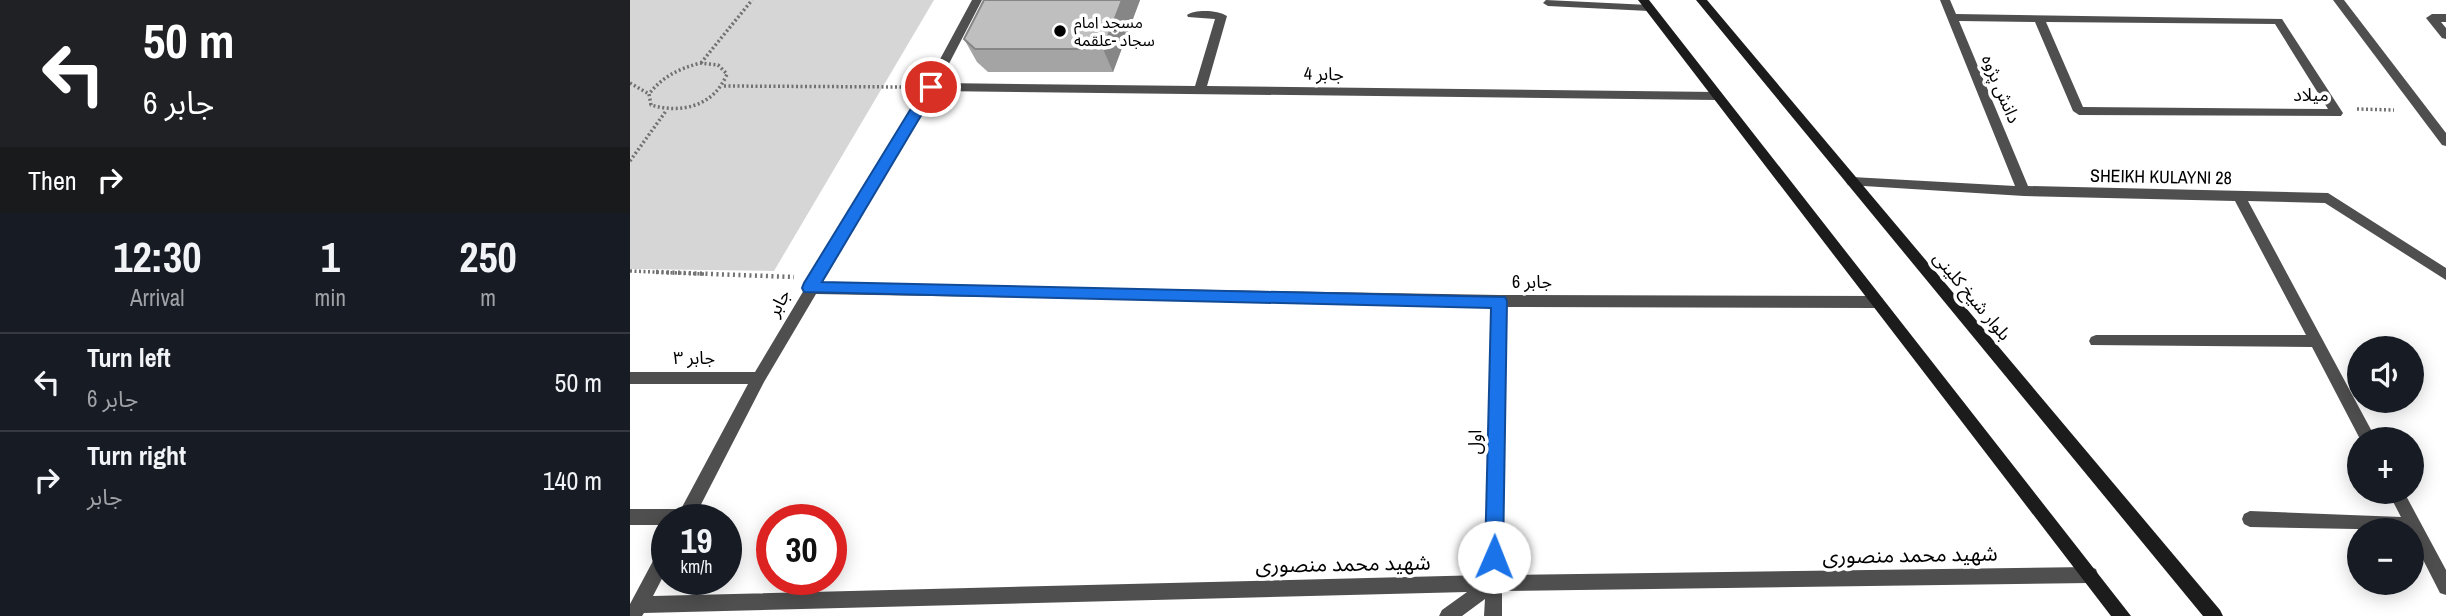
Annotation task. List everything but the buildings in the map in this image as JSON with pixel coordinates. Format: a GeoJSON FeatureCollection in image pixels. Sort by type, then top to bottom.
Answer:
{"type":"FeatureCollection","features":[{"type":"Feature","properties":{"kind":"main road","name":"بلوار شیخ کلینی"},"geometry":{"type":"LineString","coordinates":[[1701,0],[2214,616]]}},
{"type":"Feature","properties":{"kind":"main road"},"geometry":{"type":"LineString","coordinates":[[1646,4],[2122,616]]}},
{"type":"Feature","properties":{"kind":"street","name":"جابر"},"geometry":{"type":"LineString","coordinates":[[693,504],[759,378],[931,87],[976,0]]}},
{"type":"Feature","properties":{"kind":"street","name":"دانش پژوه"},"geometry":{"type":"LineString","coordinates":[[1945,0],[2024,191]]}},
{"type":"Feature","properties":{"kind":"street"},"geometry":{"type":"LineString","coordinates":[[2338,0],[2446,142]]}},
{"type":"Feature","properties":{"kind":"street"},"geometry":{"type":"LineString","coordinates":[[1548,3],[1646,4]]}},
{"type":"Feature","properties":{"kind":"street"},"geometry":{"type":"LineString","coordinates":[[1192,15],[1221,16],[1200,90]]}},
{"type":"Feature","properties":{"kind":"street","name":"میلاد"},"geometry":{"type":"LineString","coordinates":[[1952,17],[2278,22],[2337,113],[2079,111],[2039,19]]}},
{"type":"Feature","properties":{"kind":"street"},"geometry":{"type":"LineString","coordinates":[[2446,18],[2432,18],[2446,35]]}},
{"type":"Feature","properties":{"kind":"street","name":"جابر 4"},"geometry":{"type":"LineString","coordinates":[[931,87],[1717,96]]}},
{"type":"Feature","properties":{"kind":"street","name":"SHEIKH KULAYNI 28"},"geometry":{"type":"LineString","coordinates":[[1852,182],[2024,191],[2328,198],[2446,275]]}},
{"type":"Feature","properties":{"kind":"street"},"geometry":{"type":"LineString","coordinates":[[2239,196],[2362,427]]}},
{"type":"Feature","properties":{"kind":"street","name":"جابر 6"},"geometry":{"type":"LineString","coordinates":[[813,283],[1499,301],[1877,302]]}},
{"type":"Feature","properties":{"kind":"street","name":"اول"},"geometry":{"type":"LineString","coordinates":[[1493,616],[1499,301]]}},
{"type":"Feature","properties":{"kind":"street"},"geometry":{"type":"LineString","coordinates":[[2096,341],[2316,341]]}},
{"type":"Feature","properties":{"kind":"street","name":"جابر ۳"},"geometry":{"type":"LineString","coordinates":[[630,378],[759,378]]}},
{"type":"Feature","properties":{"kind":"street"},"geometry":{"type":"LineString","coordinates":[[630,517],[651,518]]}},
{"type":"Feature","properties":{"kind":"street"},"geometry":{"type":"LineString","coordinates":[[2250,519],[2347,523]]}},
{"type":"Feature","properties":{"kind":"street"},"geometry":{"type":"LineString","coordinates":[[2424,546],[2446,587]]}},
{"type":"Feature","properties":{"kind":"street","name":"شهید محمد منصوری"},"geometry":{"type":"LineString","coordinates":[[636,610],[1493,583],[2090,576]]}},
{"type":"Feature","properties":{"kind":"street"},"geometry":{"type":"LineString","coordinates":[[636,610],[651,582]]}},
{"type":"Feature","properties":{"kind":"street"},"geometry":{"type":"LineString","coordinates":[[1448,616],[1493,583]]}},
{"type":"Feature","properties":{"kind":"path"},"geometry":{"type":"LineString","coordinates":[[700,63],[752,0]]}},
{"type":"Feature","properties":{"kind":"path"},"geometry":{"type":"LineString","coordinates":[[630,83],[649,94],[652,105],[666,111],[687,108],[709,99],[724,86],[727,74],[718,65],[700,63],[678,69],[659,80],[649,94]]}},
{"type":"Feature","properties":{"kind":"path"},"geometry":{"type":"LineString","coordinates":[[724,86],[931,87]]}},
{"type":"Feature","properties":{"kind":"path"},"geometry":{"type":"LineString","coordinates":[[2334,109],[2423,111]]}},
{"type":"Feature","properties":{"kind":"path"},"geometry":{"type":"LineString","coordinates":[[630,161],[666,111]]}},
{"type":"Feature","properties":{"kind":"path"},"geometry":{"type":"LineString","coordinates":[[630,271],[813,283]]}},
{"type":"Feature","properties":{"kind":"shaded area"},"geometry":{"type":"Polygon","coordinates":[[[630,0],[934,0],[774,271],[630,269],[630,0]]]}},
{"type":"Feature","properties":{"kind":"place","name":"مسجد امام سجاد -علقمه"},"geometry":{"type":"Point","coordinates":[1060,31]}},
{"type":"Feature","properties":{"kind":"route"},"geometry":{"type":"LineString","coordinates":[[931,87],[810,288],[1499,301],[1494,557]]}}]}
